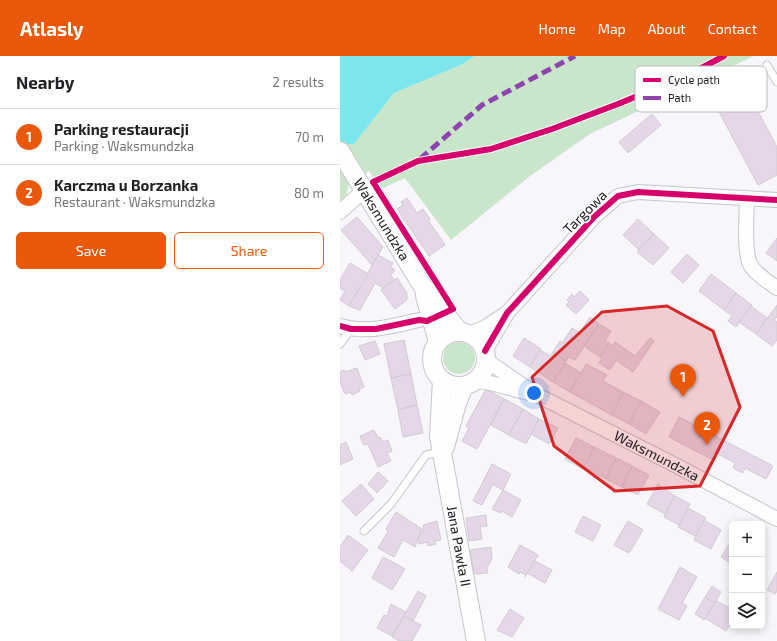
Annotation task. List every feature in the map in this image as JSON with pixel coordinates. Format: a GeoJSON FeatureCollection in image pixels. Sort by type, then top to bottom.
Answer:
{"type":"FeatureCollection","features":[{"type":"Feature","properties":{"kind":"street","name":"Waksmundzka"},"geometry":{"type":"LineString","coordinates":[[344,157],[369,186],[423,287],[443,313],[465,333]]}},
{"type":"Feature","properties":{"kind":"street"},"geometry":{"type":"LineString","coordinates":[[340,212],[369,186]]}},
{"type":"Feature","properties":{"kind":"street","name":"Targowa"},"geometry":{"type":"LineString","coordinates":[[465,333],[486,327],[507,313],[594,217],[618,196],[638,192],[777,200]]}},
{"type":"Feature","properties":{"kind":"street"},"geometry":{"type":"LineString","coordinates":[[748,198],[748,255],[751,265],[758,274],[777,288]]}},
{"type":"Feature","properties":{"kind":"street","name":"Waksmundzka"},"geometry":{"type":"LineString","coordinates":[[423,287],[438,342]]}},
{"type":"Feature","properties":{"kind":"street","name":"Targowa"},"geometry":{"type":"LineString","coordinates":[[486,355],[507,313]]}},
{"type":"Feature","properties":{"kind":"street"},"geometry":{"type":"LineString","coordinates":[[345,328],[376,329],[419,320]]}},
{"type":"Feature","properties":{"kind":"street"},"geometry":{"type":"LineString","coordinates":[[465,333],[479,341],[486,355],[484,371],[470,383],[453,385],[442,380],[435,372],[432,362],[433,351],[438,342],[448,334],[465,333]]}},
{"type":"Feature","properties":{"kind":"street","name":"Waksmundzka"},"geometry":{"type":"LineString","coordinates":[[486,355],[535,394],[679,467],[777,519]]}},
{"type":"Feature","properties":{"kind":"street","name":"Jana Pawła II"},"geometry":{"type":"LineString","coordinates":[[442,380],[439,424],[468,602],[476,641]]}},
{"type":"Feature","properties":{"kind":"street","name":"Waksmundzka"},"geometry":{"type":"LineString","coordinates":[[470,383],[491,382],[509,389],[535,394]]}},
{"type":"Feature","properties":{"kind":"street","name":"Jana Pawła II"},"geometry":{"type":"LineString","coordinates":[[444,452],[457,403],[470,383]]}},
{"type":"Feature","properties":{"kind":"lane"},"geometry":{"type":"LineString","coordinates":[[767,65],[776,79]]}},
{"type":"Feature","properties":{"kind":"lane"},"geometry":{"type":"LineString","coordinates":[[340,344],[345,328]]}},
{"type":"Feature","properties":{"kind":"lane"},"geometry":{"type":"LineString","coordinates":[[364,532],[391,504],[426,455],[444,452]]}},
{"type":"Feature","properties":{"kind":"highlighted area"},"geometry":{"type":"Polygon","coordinates":[[[667,306],[713,331],[740,407],[700,486],[615,491],[554,446],[532,377],[602,312],[667,306]]]}},
{"type":"Feature","properties":{"kind":"green space"},"geometry":{"type":"Polygon","coordinates":[[[475,56],[754,56],[733,66],[635,66],[635,112],[636,112],[590,134],[530,176],[451,240],[405,178],[381,189],[369,171],[348,186],[347,194],[340,202],[340,144],[354,144],[394,93],[461,65],[475,56]]]}},
{"type":"Feature","properties":{"kind":"green space"},"geometry":{"type":"Polygon","coordinates":[[[456,342],[462,342],[472,349],[475,358],[474,364],[468,371],[462,374],[456,374],[446,367],[443,361],[443,355],[450,345],[456,342]]]}},
{"type":"Feature","properties":{"kind":"water"},"geometry":{"type":"Polygon","coordinates":[[[340,56],[475,56],[461,65],[394,93],[354,144],[340,144],[340,56]]]}},
{"type":"Feature","properties":{"kind":"building"},"geometry":{"type":"Polygon","coordinates":[[[719,112],[758,112],[777,147],[777,175],[758,185],[719,112]]]}},
{"type":"Feature","properties":{"kind":"building"},"geometry":{"type":"Polygon","coordinates":[[[652,114],[661,125],[628,153],[619,142],[652,114]]]}},
{"type":"Feature","properties":{"kind":"building"},"geometry":{"type":"Polygon","coordinates":[[[407,198],[417,213],[423,209],[430,219],[428,220],[445,245],[429,256],[397,209],[403,205],[401,202],[407,198]]]}},
{"type":"Feature","properties":{"kind":"building"},"geometry":{"type":"Polygon","coordinates":[[[357,217],[383,247],[372,265],[341,230],[357,217]]]}},
{"type":"Feature","properties":{"kind":"building"},"geometry":{"type":"Polygon","coordinates":[[[638,219],[654,234],[639,250],[623,235],[638,219]]]}},
{"type":"Feature","properties":{"kind":"building"},"geometry":{"type":"Polygon","coordinates":[[[654,234],[669,248],[653,265],[637,252],[654,234]]]}},
{"type":"Feature","properties":{"kind":"building"},"geometry":{"type":"Polygon","coordinates":[[[777,238],[777,261],[766,253],[777,238]]]}},
{"type":"Feature","properties":{"kind":"building"},"geometry":{"type":"Polygon","coordinates":[[[687,254],[699,265],[683,283],[671,272],[687,254]]]}},
{"type":"Feature","properties":{"kind":"building"},"geometry":{"type":"Polygon","coordinates":[[[378,255],[393,263],[391,267],[395,270],[391,275],[394,280],[383,288],[375,283],[360,310],[349,306],[378,255]]]}},
{"type":"Feature","properties":{"kind":"building"},"geometry":{"type":"Polygon","coordinates":[[[350,263],[368,274],[349,306],[340,300],[345,291],[340,288],[340,280],[350,263]]]}},
{"type":"Feature","properties":{"kind":"building"},"geometry":{"type":"Polygon","coordinates":[[[711,274],[736,293],[724,310],[699,291],[711,274]]]}},
{"type":"Feature","properties":{"kind":"building"},"geometry":{"type":"Polygon","coordinates":[[[397,278],[407,293],[407,300],[395,309],[381,290],[397,278]]]}},
{"type":"Feature","properties":{"kind":"building"},"geometry":{"type":"Polygon","coordinates":[[[580,291],[589,300],[576,314],[566,305],[569,302],[567,300],[572,294],[574,297],[580,291]]]}},
{"type":"Feature","properties":{"kind":"building"},"geometry":{"type":"Polygon","coordinates":[[[736,293],[752,305],[736,327],[728,321],[732,316],[724,310],[736,293]]]}},
{"type":"Feature","properties":{"kind":"building"},"geometry":{"type":"Polygon","coordinates":[[[777,305],[777,317],[774,320],[777,322],[777,340],[772,346],[756,334],[777,305]]]}},
{"type":"Feature","properties":{"kind":"building"},"geometry":{"type":"Polygon","coordinates":[[[751,306],[767,318],[756,334],[739,322],[751,306]]]}},
{"type":"Feature","properties":{"kind":"building"},"geometry":{"type":"Polygon","coordinates":[[[590,317],[599,324],[575,360],[569,357],[566,361],[553,352],[560,341],[562,343],[572,328],[580,333],[590,317]]]}},
{"type":"Feature","properties":{"kind":"building"},"geometry":{"type":"Polygon","coordinates":[[[599,324],[611,331],[605,341],[609,343],[600,357],[584,346],[599,324]]]}},
{"type":"Feature","properties":{"kind":"building"},"geometry":{"type":"Polygon","coordinates":[[[524,338],[541,349],[530,367],[513,356],[524,338]]]}},
{"type":"Feature","properties":{"kind":"building"},"geometry":{"type":"Polygon","coordinates":[[[650,338],[654,341],[633,372],[616,360],[610,370],[599,363],[602,358],[600,357],[609,343],[612,346],[615,342],[635,356],[650,338]]]}},
{"type":"Feature","properties":{"kind":"building"},"geometry":{"type":"Polygon","coordinates":[[[404,340],[411,374],[391,378],[384,344],[404,340]]]}},
{"type":"Feature","properties":{"kind":"building"},"geometry":{"type":"Polygon","coordinates":[[[375,341],[380,354],[365,360],[359,346],[375,341]]]}},
{"type":"Feature","properties":{"kind":"building"},"geometry":{"type":"Polygon","coordinates":[[[540,350],[550,356],[553,352],[566,361],[553,382],[530,367],[540,350]]]}},
{"type":"Feature","properties":{"kind":"building"},"geometry":{"type":"Polygon","coordinates":[[[565,363],[581,373],[570,392],[553,382],[565,363]]]}},
{"type":"Feature","properties":{"kind":"building"},"geometry":{"type":"Polygon","coordinates":[[[586,364],[607,375],[603,381],[623,392],[612,415],[570,392],[586,364]]]}},
{"type":"Feature","properties":{"kind":"building"},"geometry":{"type":"Polygon","coordinates":[[[357,368],[364,387],[352,395],[351,392],[345,394],[340,382],[340,372],[357,368]]]}},
{"type":"Feature","properties":{"kind":"building"},"geometry":{"type":"Polygon","coordinates":[[[411,374],[417,405],[398,410],[391,378],[411,374]]]}},
{"type":"Feature","properties":{"kind":"building"},"geometry":{"type":"Polygon","coordinates":[[[486,389],[504,399],[477,449],[462,441],[469,428],[466,426],[486,389]]]}},
{"type":"Feature","properties":{"kind":"building"},"geometry":{"type":"Polygon","coordinates":[[[623,392],[641,401],[629,424],[612,415],[623,392]]]}},
{"type":"Feature","properties":{"kind":"building"},"geometry":{"type":"Polygon","coordinates":[[[504,399],[523,409],[509,435],[491,425],[504,399]]]}},
{"type":"Feature","properties":{"kind":"building"},"geometry":{"type":"Polygon","coordinates":[[[641,401],[660,412],[646,434],[629,424],[641,401]]]}},
{"type":"Feature","properties":{"kind":"building"},"geometry":{"type":"Polygon","coordinates":[[[417,405],[423,433],[403,437],[398,410],[417,405]]]}},
{"type":"Feature","properties":{"kind":"building"},"geometry":{"type":"Polygon","coordinates":[[[523,409],[539,419],[526,444],[509,435],[523,409]]]}},
{"type":"Feature","properties":{"kind":"building"},"geometry":{"type":"Polygon","coordinates":[[[679,417],[773,466],[766,479],[745,468],[743,473],[733,468],[735,463],[714,452],[711,459],[669,437],[679,417]]]}},
{"type":"Feature","properties":{"kind":"building"},"geometry":{"type":"Polygon","coordinates":[[[539,419],[558,428],[549,444],[531,434],[539,419]]]}},
{"type":"Feature","properties":{"kind":"building"},"geometry":{"type":"Polygon","coordinates":[[[374,430],[378,438],[380,437],[383,442],[388,440],[392,451],[387,453],[391,461],[378,467],[368,444],[364,445],[360,436],[374,430]]]}},
{"type":"Feature","properties":{"kind":"building"},"geometry":{"type":"Polygon","coordinates":[[[576,438],[594,447],[583,469],[565,459],[576,438]]]}},
{"type":"Feature","properties":{"kind":"building"},"geometry":{"type":"Polygon","coordinates":[[[346,442],[353,459],[340,465],[340,445],[346,442]]]}},
{"type":"Feature","properties":{"kind":"building"},"geometry":{"type":"Polygon","coordinates":[[[594,447],[616,458],[606,479],[584,467],[594,447]]]}},
{"type":"Feature","properties":{"kind":"building"},"geometry":{"type":"Polygon","coordinates":[[[616,458],[632,466],[622,487],[606,479],[616,458]]]}},
{"type":"Feature","properties":{"kind":"building"},"geometry":{"type":"Polygon","coordinates":[[[492,464],[511,474],[503,490],[494,485],[492,486],[482,505],[473,501],[492,464]]]}},
{"type":"Feature","properties":{"kind":"building"},"geometry":{"type":"Polygon","coordinates":[[[632,466],[649,475],[638,495],[622,487],[632,466]]]}},
{"type":"Feature","properties":{"kind":"building"},"geometry":{"type":"Polygon","coordinates":[[[378,472],[388,481],[377,493],[368,484],[378,472]]]}},
{"type":"Feature","properties":{"kind":"building"},"geometry":{"type":"Polygon","coordinates":[[[361,484],[374,499],[356,516],[342,501],[361,484]]]}},
{"type":"Feature","properties":{"kind":"building"},"geometry":{"type":"Polygon","coordinates":[[[658,484],[675,496],[665,514],[647,504],[658,484]]]}},
{"type":"Feature","properties":{"kind":"building"},"geometry":{"type":"Polygon","coordinates":[[[503,490],[521,500],[512,517],[502,511],[501,513],[492,509],[503,490]]]}},
{"type":"Feature","properties":{"kind":"building"},"geometry":{"type":"Polygon","coordinates":[[[675,496],[690,504],[679,525],[664,517],[675,496]]]}},
{"type":"Feature","properties":{"kind":"building"},"geometry":{"type":"Polygon","coordinates":[[[688,508],[706,518],[695,536],[678,527],[688,508]]]}},
{"type":"Feature","properties":{"kind":"building"},"geometry":{"type":"Polygon","coordinates":[[[396,512],[422,529],[415,547],[403,540],[394,557],[378,548],[388,531],[386,529],[396,512]]]}},
{"type":"Feature","properties":{"kind":"building"},"geometry":{"type":"Polygon","coordinates":[[[486,515],[487,526],[480,527],[482,539],[469,541],[466,518],[486,515]]]}},
{"type":"Feature","properties":{"kind":"building"},"geometry":{"type":"Polygon","coordinates":[[[583,516],[601,525],[593,541],[575,532],[583,516]]]}},
{"type":"Feature","properties":{"kind":"building"},"geometry":{"type":"Polygon","coordinates":[[[704,520],[721,530],[711,549],[694,540],[704,520]]]}},
{"type":"Feature","properties":{"kind":"building"},"geometry":{"type":"Polygon","coordinates":[[[437,521],[441,540],[435,541],[436,544],[428,546],[427,542],[419,544],[418,539],[421,531],[424,531],[423,525],[437,521]]]}},
{"type":"Feature","properties":{"kind":"building"},"geometry":{"type":"Polygon","coordinates":[[[628,521],[643,530],[629,553],[614,545],[628,521]]]}},
{"type":"Feature","properties":{"kind":"building"},"geometry":{"type":"Polygon","coordinates":[[[348,535],[368,550],[352,571],[340,561],[340,547],[348,535]]]}},
{"type":"Feature","properties":{"kind":"building"},"geometry":{"type":"Polygon","coordinates":[[[729,544],[729,562],[721,557],[729,544]]]}},
{"type":"Feature","properties":{"kind":"building"},"geometry":{"type":"Polygon","coordinates":[[[520,545],[538,555],[525,577],[526,575],[520,572],[519,574],[508,567],[520,545]]]}},
{"type":"Feature","properties":{"kind":"building"},"geometry":{"type":"Polygon","coordinates":[[[491,547],[492,558],[487,568],[488,573],[474,574],[470,550],[491,547]]]}},
{"type":"Feature","properties":{"kind":"building"},"geometry":{"type":"Polygon","coordinates":[[[383,557],[405,569],[392,590],[372,578],[383,557]]]}},
{"type":"Feature","properties":{"kind":"building"},"geometry":{"type":"Polygon","coordinates":[[[535,561],[552,570],[545,583],[527,573],[535,561]]]}},
{"type":"Feature","properties":{"kind":"building"},"geometry":{"type":"Polygon","coordinates":[[[680,567],[697,577],[682,603],[687,606],[679,620],[658,609],[680,567]]]}},
{"type":"Feature","properties":{"kind":"building"},"geometry":{"type":"Polygon","coordinates":[[[777,572],[777,591],[775,594],[767,590],[777,572]]]}},
{"type":"Feature","properties":{"kind":"building"},"geometry":{"type":"Polygon","coordinates":[[[712,586],[721,592],[715,603],[705,597],[712,586]]]}},
{"type":"Feature","properties":{"kind":"building"},"geometry":{"type":"Polygon","coordinates":[[[418,591],[426,596],[413,621],[404,616],[418,591]]]}},
{"type":"Feature","properties":{"kind":"building"},"geometry":{"type":"Polygon","coordinates":[[[705,597],[715,603],[704,620],[695,614],[705,597]]]}},
{"type":"Feature","properties":{"kind":"building"},"geometry":{"type":"Polygon","coordinates":[[[716,601],[729,608],[729,626],[726,631],[705,618],[716,601]]]}},
{"type":"Feature","properties":{"kind":"building"},"geometry":{"type":"Polygon","coordinates":[[[391,604],[406,612],[392,636],[377,628],[384,615],[387,616],[391,604]]]}},
{"type":"Feature","properties":{"kind":"building"},"geometry":{"type":"Polygon","coordinates":[[[510,609],[524,618],[512,637],[497,630],[510,609]]]}},
{"type":"Feature","properties":{"kind":"building"},"geometry":{"type":"Polygon","coordinates":[[[404,616],[421,625],[412,641],[399,641],[392,637],[404,616]]]}},
{"type":"Feature","properties":{"kind":"marked path"},"geometry":{"type":"LineString","coordinates":[[420,159],[482,105],[575,56]]}},
{"type":"Feature","properties":{"kind":"cycle path"},"geometry":{"type":"LineString","coordinates":[[705,66],[724,56]]}},
{"type":"Feature","properties":{"kind":"cycle path"},"geometry":{"type":"LineString","coordinates":[[340,326],[351,329],[376,329],[419,320],[427,321],[453,309],[373,182],[418,161],[491,149],[552,129],[635,97]]}},
{"type":"Feature","properties":{"kind":"cycle path"},"geometry":{"type":"LineString","coordinates":[[485,351],[507,313],[594,217],[618,196],[638,192],[777,200]]}},
{"type":"Feature","properties":{"kind":"place","name":"Parking restauracji"},"geometry":{"type":"Point","coordinates":[683,397]}},
{"type":"Feature","properties":{"kind":"place","name":"Karczma u Borzanka"},"geometry":{"type":"Point","coordinates":[707,445]}}]}
